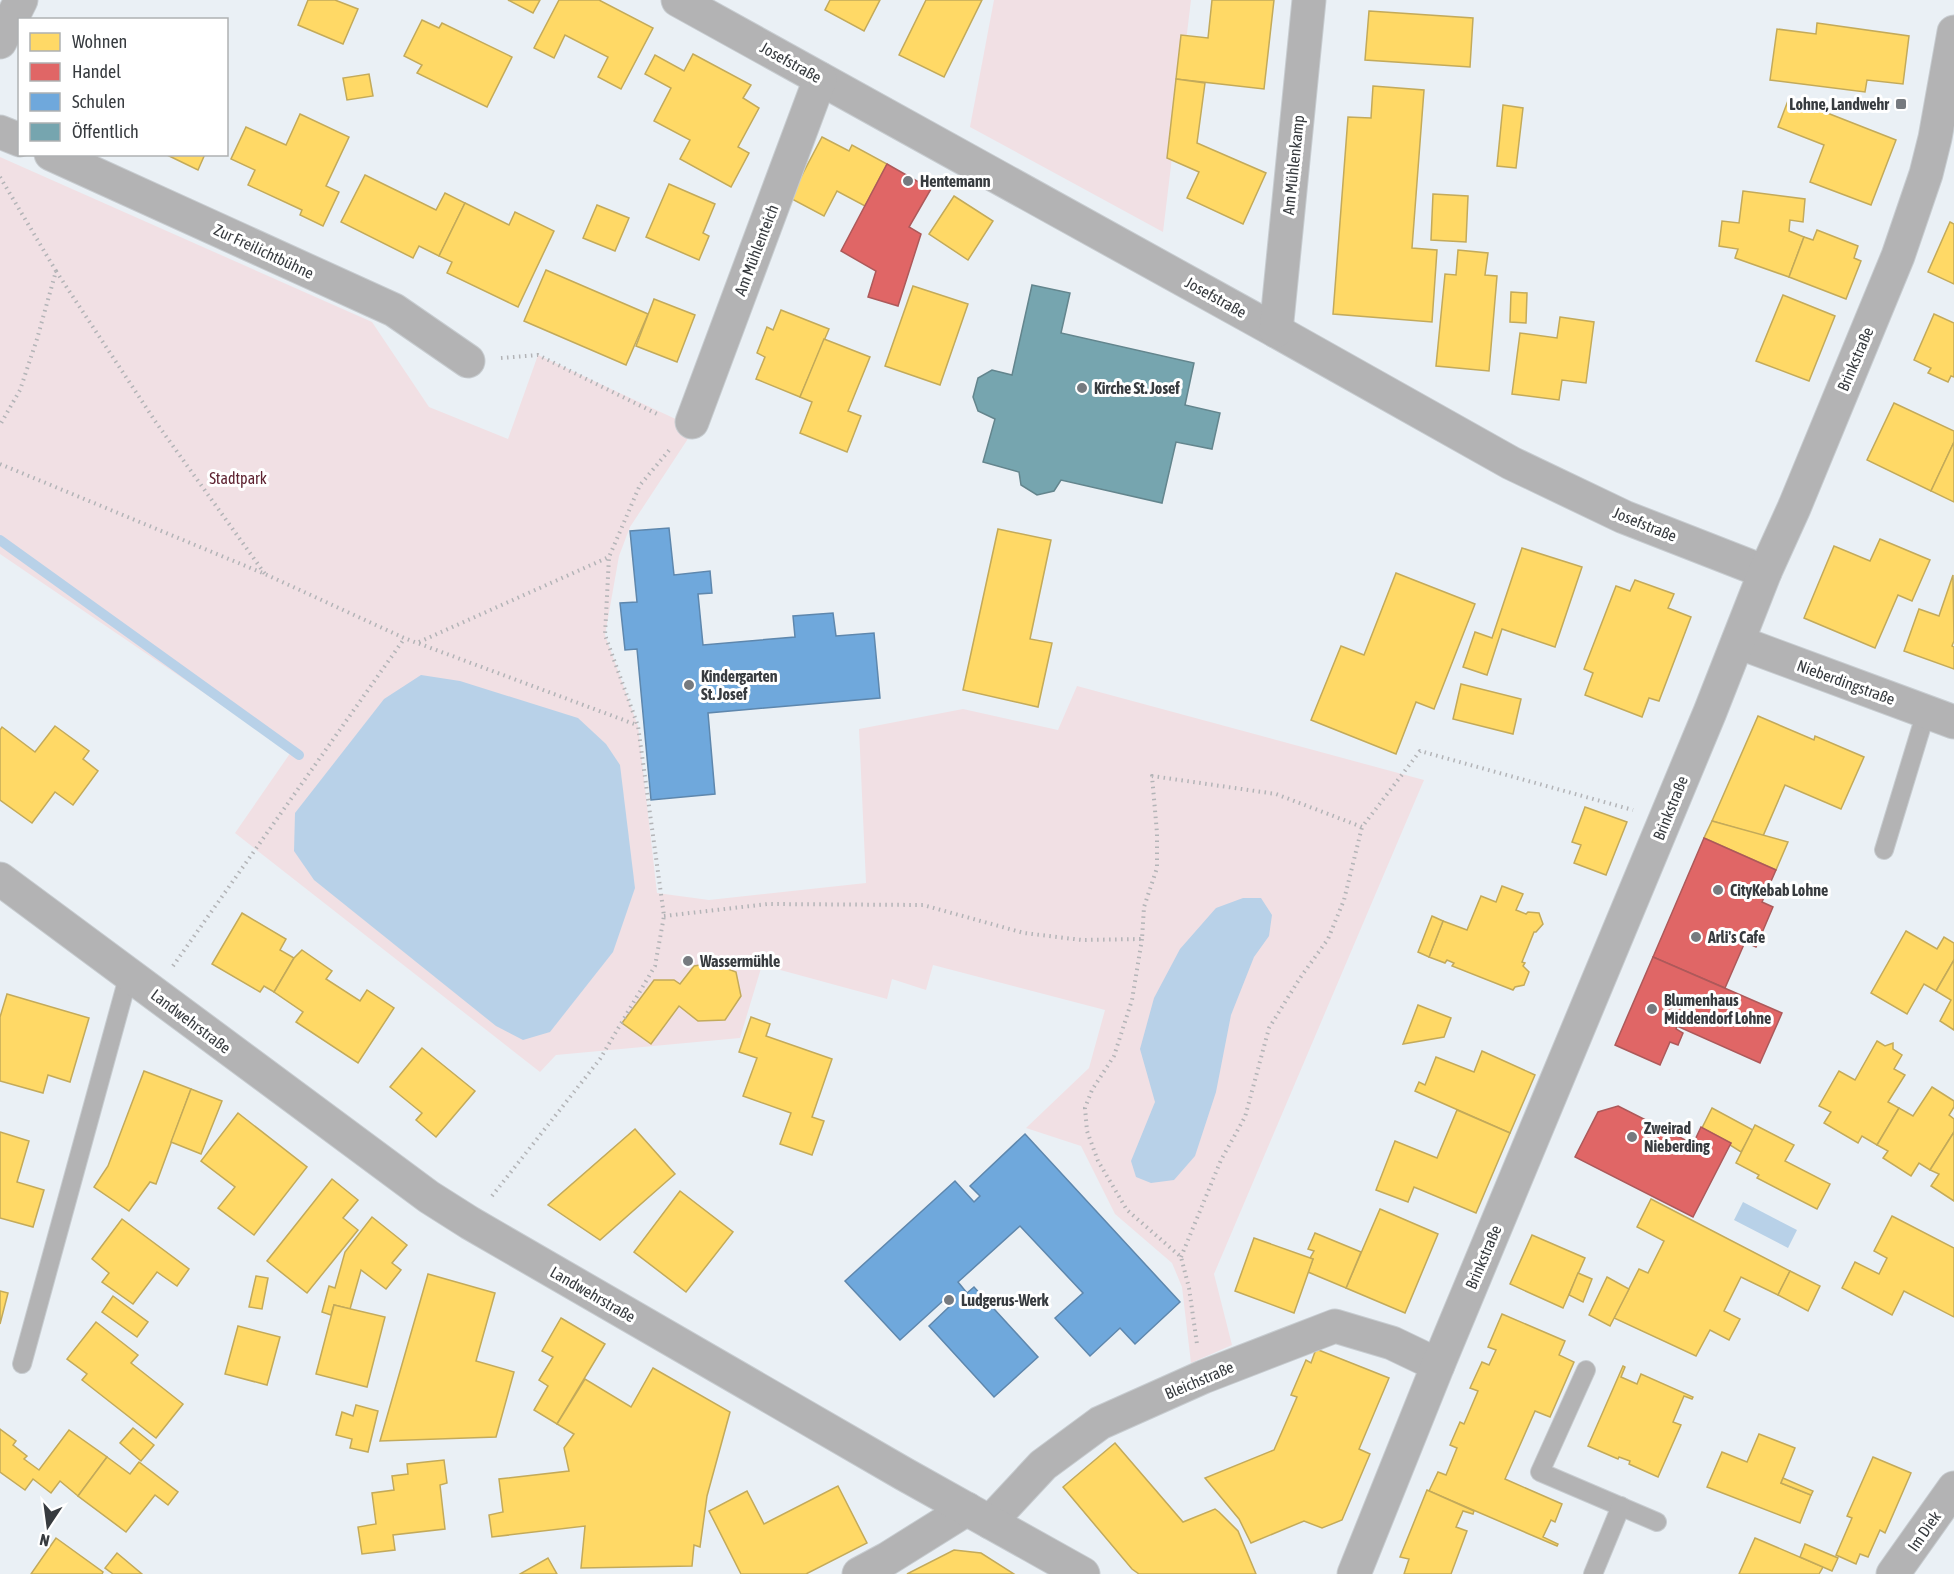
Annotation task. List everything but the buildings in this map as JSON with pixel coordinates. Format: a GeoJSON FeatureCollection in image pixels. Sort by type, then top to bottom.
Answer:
{"type":"FeatureCollection","features":[{"type":"Feature","properties":{"kind":"street"},"geometry":{"type":"LineString","coordinates":[[0,42],[21,0]]}},
{"type":"Feature","properties":{"kind":"street","name":"Josefstraße"},"geometry":{"type":"LineString","coordinates":[[678,0],[1511,463],[1624,517],[1765,572]]}},
{"type":"Feature","properties":{"kind":"street","name":"Am Mühlenkamp"},"geometry":{"type":"LineString","coordinates":[[1276,331],[1310,0]]}},
{"type":"Feature","properties":{"kind":"street","name":"Brinkstraße"},"geometry":{"type":"LineString","coordinates":[[1354,1574],[1438,1365],[1666,819],[1765,572],[1902,246],[1926,174],[1935,138],[1954,32]]}},
{"type":"Feature","properties":{"kind":"street","name":"Am Mühlenteich"},"geometry":{"type":"LineString","coordinates":[[689,425],[820,79]]}},
{"type":"Feature","properties":{"kind":"street"},"geometry":{"type":"LineString","coordinates":[[0,132],[18,139]]}},
{"type":"Feature","properties":{"kind":"street","name":"Zur Freilichtbühne"},"geometry":{"type":"LineString","coordinates":[[55,156],[394,310],[468,361]]}},
{"type":"Feature","properties":{"kind":"street","name":"Nieberdingstraße"},"geometry":{"type":"LineString","coordinates":[[1738,642],[1940,717]]}},
{"type":"Feature","properties":{"kind":"street","name":"Landwehrstraße"},"geometry":{"type":"LineString","coordinates":[[0,879],[429,1197],[470,1223],[1083,1574]]}},
{"type":"Feature","properties":{"kind":"street","name":"Bleichstraße"},"geometry":{"type":"LineString","coordinates":[[859,1574],[979,1515],[1100,1423],[1203,1377],[1335,1326],[1392,1343],[1438,1365]]}},
{"type":"Feature","properties":{"kind":"street","name":"Im Diek"},"geometry":{"type":"LineString","coordinates":[[1893,1574],[1954,1488]]}},
{"type":"Feature","properties":{"kind":"lane"},"geometry":{"type":"LineString","coordinates":[[1884,850],[1940,717]]}},
{"type":"Feature","properties":{"kind":"lane","name":"Landwehrstraße"},"geometry":{"type":"LineString","coordinates":[[22,1364],[141,984]]}},
{"type":"Feature","properties":{"kind":"lane"},"geometry":{"type":"LineString","coordinates":[[1586,1370],[1540,1472],[1658,1522]]}},
{"type":"Feature","properties":{"kind":"lane"},"geometry":{"type":"LineString","coordinates":[[1593,1574],[1621,1506]]}},
{"type":"Feature","properties":{"kind":"path"},"geometry":{"type":"LineString","coordinates":[[0,177],[56,271],[155,422],[265,574]]}},
{"type":"Feature","properties":{"kind":"path"},"geometry":{"type":"LineString","coordinates":[[0,425],[20,390],[56,271]]}},
{"type":"Feature","properties":{"kind":"path"},"geometry":{"type":"LineString","coordinates":[[468,361],[537,355],[689,425],[640,485],[609,557],[605,635],[638,726],[664,916],[655,966],[600,1059],[470,1223]]}},
{"type":"Feature","properties":{"kind":"path"},"geometry":{"type":"LineString","coordinates":[[0,464],[265,574],[404,638],[638,726]]}},
{"type":"Feature","properties":{"kind":"path"},"geometry":{"type":"LineString","coordinates":[[418,642],[609,557]]}},
{"type":"Feature","properties":{"kind":"path"},"geometry":{"type":"LineString","coordinates":[[141,984],[404,638]]}},
{"type":"Feature","properties":{"kind":"path"},"geometry":{"type":"LineString","coordinates":[[1181,1257],[1221,1160],[1245,1117],[1269,1028],[1328,939],[1344,900],[1362,827],[1420,751],[1666,819]]}},
{"type":"Feature","properties":{"kind":"path"},"geometry":{"type":"LineString","coordinates":[[1203,1377],[1193,1326],[1189,1288],[1181,1257],[1127,1210],[1098,1161],[1087,1131],[1085,1108],[1092,1090],[1114,1056],[1132,1000],[1142,939],[1144,907],[1157,868],[1157,833],[1152,776],[1276,794],[1362,827]]}},
{"type":"Feature","properties":{"kind":"path"},"geometry":{"type":"LineString","coordinates":[[664,916],[768,904],[923,905],[1024,933],[1082,940],[1142,939]]}},
{"type":"Feature","properties":{"kind":"green space"},"geometry":{"type":"Polygon","coordinates":[[[994,0],[1191,0],[1163,232],[970,127],[994,0]]]}},
{"type":"Feature","properties":{"kind":"green space","name":"Stadtpark"},"geometry":{"type":"Polygon","coordinates":[[[0,157],[372,322],[429,407],[508,439],[538,355],[695,428],[630,527],[619,556],[605,635],[638,726],[657,893],[709,900],[866,883],[859,729],[963,709],[1058,730],[1077,686],[1424,780],[1214,1274],[1232,1345],[1191,1363],[1182,1287],[1172,1263],[1115,1214],[1081,1146],[1026,1128],[1089,1068],[1105,1010],[933,965],[926,990],[892,979],[887,999],[762,965],[740,1038],[556,1055],[540,1072],[235,833],[291,752],[0,554],[0,157]]]}},
{"type":"Feature","properties":{"kind":"water"},"geometry":{"type":"Polygon","coordinates":[[[421,675],[460,681],[578,718],[606,744],[620,765],[635,888],[613,952],[550,1032],[523,1040],[496,1026],[314,880],[294,851],[295,813],[384,699],[421,675]]]}},
{"type":"Feature","properties":{"kind":"water"},"geometry":{"type":"Polygon","coordinates":[[[1243,898],[1261,898],[1272,915],[1269,936],[1254,957],[1231,1015],[1216,1092],[1195,1156],[1174,1180],[1151,1183],[1136,1177],[1131,1161],[1155,1102],[1140,1049],[1154,998],[1180,949],[1216,908],[1243,898]]]}},
{"type":"Feature","properties":{"kind":"water"},"geometry":{"type":"Polygon","coordinates":[[[1743,1202],[1797,1230],[1788,1248],[1734,1220],[1743,1202]]]}},
{"type":"Feature","properties":{"kind":"waterway"},"geometry":{"type":"LineString","coordinates":[[0,540],[299,755]]}},
{"type":"Feature","properties":{"kind":"place","name":"Lohne, Landwehr"},"geometry":{"type":"Point","coordinates":[1901,104]}},
{"type":"Feature","properties":{"kind":"place","name":"Hentemann"},"geometry":{"type":"Point","coordinates":[908,181]}},
{"type":"Feature","properties":{"kind":"place","name":"Kirche St. Josef"},"geometry":{"type":"Point","coordinates":[1082,388]}},
{"type":"Feature","properties":{"kind":"place","name":"Kindergarten St. Josef"},"geometry":{"type":"Point","coordinates":[689,685]}},
{"type":"Feature","properties":{"kind":"place","name":"CityKebab Lohne"},"geometry":{"type":"Point","coordinates":[1718,890]}},
{"type":"Feature","properties":{"kind":"place","name":"Arli's Cafe"},"geometry":{"type":"Point","coordinates":[1696,937]}},
{"type":"Feature","properties":{"kind":"place","name":"Wassermühle"},"geometry":{"type":"Point","coordinates":[688,961]}},
{"type":"Feature","properties":{"kind":"place","name":"Blumenhaus Middendorf Lohne"},"geometry":{"type":"Point","coordinates":[1652,1009]}},
{"type":"Feature","properties":{"kind":"place","name":"Zweirad Nieberding"},"geometry":{"type":"Point","coordinates":[1632,1137]}},
{"type":"Feature","properties":{"kind":"place","name":"Ludgerus-Werk"},"geometry":{"type":"Point","coordinates":[949,1300]}}]}
